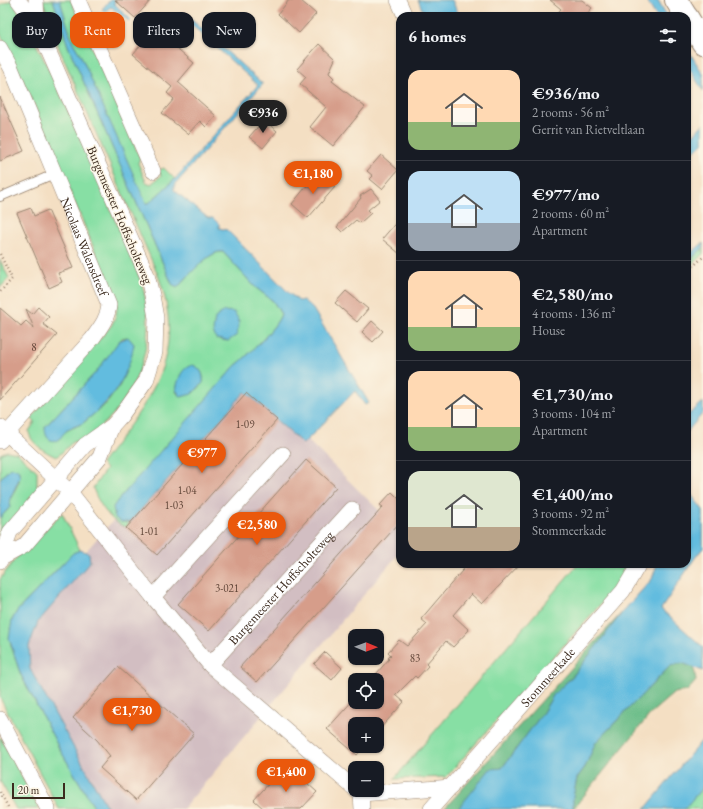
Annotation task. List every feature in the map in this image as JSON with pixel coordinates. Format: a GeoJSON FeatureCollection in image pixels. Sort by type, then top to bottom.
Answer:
{"type":"FeatureCollection","features":[{"type":"Feature","properties":{"kind":"street","name":"Burgemeester Hoffscholteweg"},"geometry":{"type":"LineString","coordinates":[[18,0],[27,12]]}},
{"type":"Feature","properties":{"kind":"street","name":"Burgemeester Hoffscholteweg"},"geometry":{"type":"LineString","coordinates":[[36,0],[36,12]]}},
{"type":"Feature","properties":{"kind":"street"},"geometry":{"type":"LineString","coordinates":[[78,0],[153,171]]}},
{"type":"Feature","properties":{"kind":"street"},"geometry":{"type":"LineString","coordinates":[[398,0],[403,12]]}},
{"type":"Feature","properties":{"kind":"street"},"geometry":{"type":"LineString","coordinates":[[676,0],[684,12]]}},
{"type":"Feature","properties":{"kind":"street"},"geometry":{"type":"LineString","coordinates":[[691,24],[703,43]]}},
{"type":"Feature","properties":{"kind":"street","name":"Nicolaas Walensdreef"},"geometry":{"type":"LineString","coordinates":[[0,48],[11,68],[110,305],[103,325],[92,339],[2,434]]}},
{"type":"Feature","properties":{"kind":"street","name":"Burgemeester Hoffscholteweg"},"geometry":{"type":"LineString","coordinates":[[1,559],[24,546],[100,457],[112,426],[146,381],[155,352],[156,318],[152,295],[139,254],[47,48]]}},
{"type":"Feature","properties":{"kind":"street","name":"Burgemeester Hoffscholteweg"},"geometry":{"type":"LineString","coordinates":[[1,559],[10,532],[85,445],[112,426]]}},
{"type":"Feature","properties":{"kind":"street"},"geometry":{"type":"LineString","coordinates":[[2,434],[57,478],[70,492],[152,597],[210,665],[348,787]]}},
{"type":"Feature","properties":{"kind":"street"},"geometry":{"type":"LineString","coordinates":[[152,597],[284,454]]}},
{"type":"Feature","properties":{"kind":"street","name":"Burgemeester Hoffscholteweg"},"geometry":{"type":"LineString","coordinates":[[210,665],[352,509]]}},
{"type":"Feature","properties":{"kind":"street","name":"Stommeerkade"},"geometry":{"type":"LineString","coordinates":[[431,809],[623,591],[637,568]]}},
{"type":"Feature","properties":{"kind":"street"},"geometry":{"type":"LineString","coordinates":[[0,719],[48,809]]}},
{"type":"Feature","properties":{"kind":"street"},"geometry":{"type":"LineString","coordinates":[[384,793],[451,787]]}},
{"type":"Feature","properties":{"kind":"lane"},"geometry":{"type":"LineString","coordinates":[[0,197],[54,174]]}},
{"type":"Feature","properties":{"kind":"path"},"geometry":{"type":"LineString","coordinates":[[0,254],[12,279],[0,292]]}},
{"type":"Feature","properties":{"kind":"path"},"geometry":{"type":"LineString","coordinates":[[691,268],[703,257]]}},
{"type":"Feature","properties":{"kind":"path"},"geometry":{"type":"LineString","coordinates":[[0,792],[9,809]]}},
{"type":"Feature","properties":{"kind":"shaded area"},"geometry":{"type":"Polygon","coordinates":[[[251,364],[296,429],[396,527],[396,557],[183,809],[102,809],[25,669],[20,626],[251,364]]]}},
{"type":"Feature","properties":{"kind":"green space"},"geometry":{"type":"Polygon","coordinates":[[[12,0],[19,12],[12,12],[12,48],[38,48],[48,67],[80,136],[139,276],[147,310],[148,327],[143,361],[129,392],[110,418],[79,445],[74,441],[57,457],[44,451],[32,440],[29,431],[35,422],[31,418],[111,326],[116,314],[117,305],[31,98],[0,33],[0,5],[12,0]],[[127,337],[122,338],[97,371],[45,427],[64,432],[83,423],[107,403],[120,385],[134,344],[127,337]]]}},
{"type":"Feature","properties":{"kind":"green space"},"geometry":{"type":"Polygon","coordinates":[[[43,0],[53,0],[57,12],[47,12],[43,0]]]}},
{"type":"Feature","properties":{"kind":"green space"},"geometry":{"type":"Polygon","coordinates":[[[60,0],[71,0],[76,12],[70,12],[70,34],[60,0]]]}},
{"type":"Feature","properties":{"kind":"green space"},"geometry":{"type":"Polygon","coordinates":[[[62,28],[68,46],[172,284],[177,288],[205,260],[218,252],[223,252],[255,287],[273,301],[281,314],[268,334],[235,366],[191,418],[163,448],[121,522],[130,522],[126,527],[120,525],[110,517],[98,500],[93,488],[106,469],[101,464],[134,420],[147,399],[158,377],[166,355],[169,331],[166,304],[158,275],[59,48],[62,48],[62,28]],[[195,366],[176,392],[181,397],[198,389],[203,382],[202,373],[195,366]]]}},
{"type":"Feature","properties":{"kind":"green space"},"geometry":{"type":"Polygon","coordinates":[[[76,48],[92,48],[140,158],[138,163],[146,182],[151,184],[161,176],[159,170],[164,168],[175,179],[149,203],[146,203],[141,194],[76,48]]]}},
{"type":"Feature","properties":{"kind":"green space"},"geometry":{"type":"Polygon","coordinates":[[[703,248],[703,254],[691,265],[691,259],[703,248]]]}},
{"type":"Feature","properties":{"kind":"green space"},"geometry":{"type":"Polygon","coordinates":[[[0,260],[9,278],[0,288],[0,260]]]}},
{"type":"Feature","properties":{"kind":"green space"},"geometry":{"type":"Polygon","coordinates":[[[7,451],[17,453],[37,471],[37,491],[0,538],[0,518],[10,507],[11,498],[20,477],[20,472],[10,468],[0,479],[0,454],[7,451]]]}},
{"type":"Feature","properties":{"kind":"green space"},"geometry":{"type":"Polygon","coordinates":[[[62,513],[80,550],[73,553],[17,611],[12,620],[11,645],[20,673],[59,748],[95,809],[59,809],[0,698],[0,579],[17,557],[62,513]]]}},
{"type":"Feature","properties":{"kind":"green space"},"geometry":{"type":"Polygon","coordinates":[[[575,568],[628,568],[623,579],[446,777],[394,779],[575,568]]]}},
{"type":"Feature","properties":{"kind":"green space"},"geometry":{"type":"Polygon","coordinates":[[[625,609],[573,676],[554,694],[542,714],[502,768],[458,809],[444,809],[625,609]]]}},
{"type":"Feature","properties":{"kind":"green space"},"geometry":{"type":"Polygon","coordinates":[[[682,663],[694,667],[696,681],[687,691],[674,693],[652,712],[573,809],[573,797],[577,778],[585,767],[596,742],[670,666],[682,663]]]}},
{"type":"Feature","properties":{"kind":"green space"},"geometry":{"type":"Polygon","coordinates":[[[0,737],[39,809],[16,809],[0,781],[0,737]]]}},
{"type":"Feature","properties":{"kind":"green space"},"geometry":{"type":"Polygon","coordinates":[[[703,787],[703,809],[684,809],[703,787]]]}},
{"type":"Feature","properties":{"kind":"water"},"geometry":{"type":"Polygon","coordinates":[[[53,0],[60,0],[70,34],[70,48],[76,48],[81,56],[146,203],[149,203],[175,179],[258,85],[217,48],[223,48],[263,84],[174,186],[174,190],[208,218],[213,218],[219,224],[219,228],[227,230],[289,293],[299,301],[303,300],[313,309],[369,403],[365,405],[355,391],[303,444],[245,392],[130,522],[121,522],[115,518],[113,507],[118,500],[235,366],[268,334],[281,314],[273,301],[255,287],[223,252],[218,252],[205,260],[177,288],[172,284],[68,46],[62,28],[62,12],[57,12],[53,0]]]}},
{"type":"Feature","properties":{"kind":"water"},"geometry":{"type":"Polygon","coordinates":[[[110,0],[116,0],[114,3],[123,12],[117,12],[111,7],[105,11],[102,9],[110,0]]]}},
{"type":"Feature","properties":{"kind":"water"},"geometry":{"type":"Polygon","coordinates":[[[418,0],[452,0],[457,12],[423,12],[418,0]]]}},
{"type":"Feature","properties":{"kind":"water"},"geometry":{"type":"Polygon","coordinates":[[[646,0],[658,0],[665,12],[654,12],[646,0]]]}},
{"type":"Feature","properties":{"kind":"water"},"geometry":{"type":"Polygon","coordinates":[[[125,14],[131,20],[129,21],[125,18],[125,14]]]}},
{"type":"Feature","properties":{"kind":"water"},"geometry":{"type":"Polygon","coordinates":[[[194,22],[202,29],[202,34],[194,27],[194,22]]]}},
{"type":"Feature","properties":{"kind":"water"},"geometry":{"type":"Polygon","coordinates":[[[691,54],[703,74],[703,91],[691,72],[691,54]]]}},
{"type":"Feature","properties":{"kind":"water"},"geometry":{"type":"Polygon","coordinates":[[[703,124],[703,143],[691,154],[691,138],[703,124]]]}},
{"type":"Feature","properties":{"kind":"water"},"geometry":{"type":"Polygon","coordinates":[[[703,243],[703,248],[691,259],[691,253],[703,243]]]}},
{"type":"Feature","properties":{"kind":"water"},"geometry":{"type":"Polygon","coordinates":[[[224,311],[234,312],[239,320],[237,335],[228,341],[216,339],[213,331],[215,318],[224,311]]]}},
{"type":"Feature","properties":{"kind":"water"},"geometry":{"type":"Polygon","coordinates":[[[128,337],[134,344],[132,354],[121,382],[110,398],[83,423],[67,430],[59,440],[50,440],[47,436],[45,427],[97,371],[119,341],[128,337]]]}},
{"type":"Feature","properties":{"kind":"water"},"geometry":{"type":"Polygon","coordinates":[[[193,365],[201,372],[203,383],[192,394],[181,397],[176,390],[179,378],[186,368],[193,365]]]}},
{"type":"Feature","properties":{"kind":"water"},"geometry":{"type":"Polygon","coordinates":[[[703,402],[703,413],[691,427],[691,412],[703,402]]]}},
{"type":"Feature","properties":{"kind":"water"},"geometry":{"type":"Polygon","coordinates":[[[10,468],[18,469],[20,477],[10,499],[10,507],[0,518],[0,479],[10,468]]]}},
{"type":"Feature","properties":{"kind":"water"},"geometry":{"type":"Polygon","coordinates":[[[691,494],[703,510],[703,548],[691,564],[691,494]]]}},
{"type":"Feature","properties":{"kind":"water"},"geometry":{"type":"Polygon","coordinates":[[[80,550],[89,553],[90,562],[38,622],[29,646],[30,669],[108,809],[95,809],[59,748],[20,673],[9,638],[12,620],[17,611],[73,553],[80,550]]]}},
{"type":"Feature","properties":{"kind":"water"},"geometry":{"type":"Polygon","coordinates":[[[656,568],[688,568],[661,609],[703,647],[703,671],[682,663],[670,666],[596,742],[585,767],[577,778],[573,797],[573,809],[458,809],[490,769],[502,768],[542,714],[554,694],[573,676],[625,609],[652,579],[656,568]]]}},
{"type":"Feature","properties":{"kind":"water"},"geometry":{"type":"Polygon","coordinates":[[[703,739],[703,787],[684,809],[645,809],[703,739]]]}},
{"type":"Feature","properties":{"kind":"building"},"geometry":{"type":"Polygon","coordinates":[[[115,0],[151,0],[140,12],[133,12],[133,16],[115,0]]]}},
{"type":"Feature","properties":{"kind":"building"},"geometry":{"type":"Polygon","coordinates":[[[289,0],[300,0],[316,14],[299,33],[278,14],[289,0]]]}},
{"type":"Feature","properties":{"kind":"building"},"geometry":{"type":"Polygon","coordinates":[[[550,0],[582,0],[592,8],[588,12],[558,12],[561,9],[550,0]]]}},
{"type":"Feature","properties":{"kind":"building"},"geometry":{"type":"Polygon","coordinates":[[[319,44],[335,59],[329,73],[334,78],[332,81],[365,107],[333,146],[310,127],[326,107],[300,84],[306,77],[297,69],[319,44]]]}},
{"type":"Feature","properties":{"kind":"building"},"geometry":{"type":"Polygon","coordinates":[[[138,48],[177,48],[194,63],[178,82],[216,116],[206,127],[200,121],[188,134],[162,113],[174,99],[167,93],[172,87],[133,54],[138,48]]]}},
{"type":"Feature","properties":{"kind":"building"},"geometry":{"type":"Polygon","coordinates":[[[0,97],[24,151],[0,161],[0,97]]]}},
{"type":"Feature","properties":{"kind":"building"},"geometry":{"type":"Polygon","coordinates":[[[264,120],[277,131],[263,148],[249,137],[264,120]]]}},
{"type":"Feature","properties":{"kind":"building"},"geometry":{"type":"Polygon","coordinates":[[[381,155],[396,168],[396,172],[382,189],[370,179],[373,176],[367,171],[381,155]]]}},
{"type":"Feature","properties":{"kind":"building"},"geometry":{"type":"Polygon","coordinates":[[[318,172],[335,187],[308,218],[292,204],[318,172]]]}},
{"type":"Feature","properties":{"kind":"building"},"geometry":{"type":"Polygon","coordinates":[[[371,189],[380,200],[368,210],[371,213],[360,223],[356,220],[342,232],[337,227],[361,198],[360,196],[371,189]]]}},
{"type":"Feature","properties":{"kind":"building"},"geometry":{"type":"Polygon","coordinates":[[[31,208],[34,216],[48,210],[73,268],[58,273],[62,282],[49,288],[17,213],[31,208]]]}},
{"type":"Feature","properties":{"kind":"building"},"geometry":{"type":"Polygon","coordinates":[[[396,223],[396,251],[382,239],[396,223]]]}},
{"type":"Feature","properties":{"kind":"building"},"geometry":{"type":"Polygon","coordinates":[[[346,291],[368,309],[357,322],[335,303],[346,291]]]}},
{"type":"Feature","properties":{"kind":"building"},"geometry":{"type":"Polygon","coordinates":[[[38,307],[49,317],[43,324],[57,335],[0,400],[0,308],[21,326],[26,321],[34,328],[26,309],[32,314],[38,307]]]}},
{"type":"Feature","properties":{"kind":"building"},"geometry":{"type":"Polygon","coordinates":[[[372,321],[383,331],[373,342],[362,332],[372,321]]]}},
{"type":"Feature","properties":{"kind":"building"},"geometry":{"type":"Polygon","coordinates":[[[246,393],[277,420],[157,555],[126,528],[246,393]]]}},
{"type":"Feature","properties":{"kind":"building"},"geometry":{"type":"Polygon","coordinates":[[[306,460],[336,487],[209,631],[178,604],[306,460]]]}},
{"type":"Feature","properties":{"kind":"building"},"geometry":{"type":"Polygon","coordinates":[[[392,492],[396,496],[396,526],[257,682],[240,667],[383,507],[380,505],[392,492]]]}},
{"type":"Feature","properties":{"kind":"building"},"geometry":{"type":"Polygon","coordinates":[[[465,568],[516,568],[482,604],[471,594],[453,615],[469,630],[453,647],[446,641],[426,664],[428,666],[417,678],[415,676],[396,695],[404,702],[384,724],[384,717],[348,717],[348,747],[327,729],[348,706],[348,709],[384,709],[384,673],[377,673],[389,659],[388,658],[391,655],[388,652],[399,640],[407,646],[427,624],[421,619],[465,568]]]}},
{"type":"Feature","properties":{"kind":"building"},"geometry":{"type":"Polygon","coordinates":[[[325,652],[342,668],[332,680],[314,664],[325,652]]]}},
{"type":"Feature","properties":{"kind":"building"},"geometry":{"type":"Polygon","coordinates":[[[118,667],[194,734],[136,800],[100,768],[110,756],[97,740],[73,718],[118,667]]]}},
{"type":"Feature","properties":{"kind":"building"},"geometry":{"type":"Polygon","coordinates":[[[289,767],[317,792],[301,809],[264,809],[254,800],[271,781],[274,784],[289,767]]]}}]}
